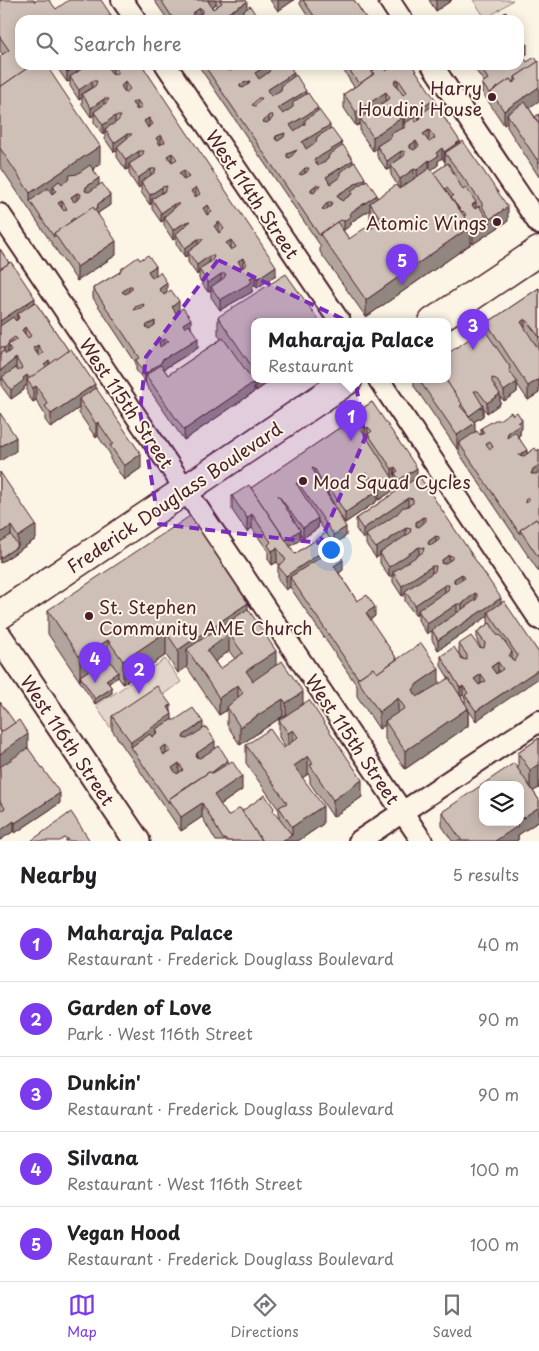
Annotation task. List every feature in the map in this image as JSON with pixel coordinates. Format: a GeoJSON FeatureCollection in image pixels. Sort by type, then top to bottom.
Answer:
{"type":"FeatureCollection","features":[{"type":"Feature","properties":{"kind":"main road"},"geometry":{"type":"LineString","coordinates":[[439,318],[539,251]]}},
{"type":"Feature","properties":{"kind":"main road","name":"Frederick Douglass Boulevard"},"geometry":{"type":"LineString","coordinates":[[0,614],[344,383]]}},
{"type":"Feature","properties":{"kind":"street"},"geometry":{"type":"LineString","coordinates":[[122,0],[132,15]]}},
{"type":"Feature","properties":{"kind":"street"},"geometry":{"type":"LineString","coordinates":[[389,0],[399,15]]}},
{"type":"Feature","properties":{"kind":"street","name":"West 114th Street"},"geometry":{"type":"LineString","coordinates":[[169,70],[337,318]]}},
{"type":"Feature","properties":{"kind":"street"},"geometry":{"type":"LineString","coordinates":[[435,70],[539,224]]}},
{"type":"Feature","properties":{"kind":"street","name":"West 115th Street"},"geometry":{"type":"LineString","coordinates":[[0,214],[422,841]]}},
{"type":"Feature","properties":{"kind":"street"},"geometry":{"type":"LineString","coordinates":[[381,383],[539,619]]}},
{"type":"Feature","properties":{"kind":"street","name":"West 116th Street"},"geometry":{"type":"LineString","coordinates":[[0,638],[137,841]]}},
{"type":"Feature","properties":{"kind":"street"},"geometry":{"type":"LineString","coordinates":[[359,841],[539,720]]}},
{"type":"Feature","properties":{"kind":"highlighted area"},"geometry":{"type":"Polygon","coordinates":[[[218,260],[345,320],[365,438],[320,543],[159,524],[140,411],[146,357],[218,260]]]}},
{"type":"Feature","properties":{"kind":"shaded area"},"geometry":{"type":"Polygon","coordinates":[[[473,0],[513,0],[492,15],[483,15],[473,0]]]}},
{"type":"Feature","properties":{"kind":"shaded area"},"geometry":{"type":"Polygon","coordinates":[[[165,659],[181,682],[112,730],[96,706],[165,659]]]}},
{"type":"Feature","properties":{"kind":"building"},"geometry":{"type":"Polygon","coordinates":[[[0,0],[34,0],[35,2],[37,0],[49,0],[56,9],[69,0],[101,0],[111,15],[15,15],[15,70],[25,70],[0,87],[0,56],[9,50],[0,37],[0,0]]]}},
{"type":"Feature","properties":{"kind":"building"},"geometry":{"type":"Polygon","coordinates":[[[161,0],[208,0],[213,9],[222,3],[220,0],[246,0],[247,2],[224,15],[197,15],[202,13],[203,10],[200,8],[192,15],[171,15],[161,0]]]}},
{"type":"Feature","properties":{"kind":"building"},"geometry":{"type":"Polygon","coordinates":[[[303,0],[354,0],[364,15],[314,15],[303,0]]]}},
{"type":"Feature","properties":{"kind":"building"},"geometry":{"type":"Polygon","coordinates":[[[250,6],[256,15],[238,15],[250,6]]]}},
{"type":"Feature","properties":{"kind":"building"},"geometry":{"type":"Polygon","coordinates":[[[535,57],[538,62],[515,77],[515,80],[512,82],[510,79],[491,92],[491,96],[482,83],[488,79],[482,70],[524,70],[524,58],[527,62],[535,57]]]}},
{"type":"Feature","properties":{"kind":"building"},"geometry":{"type":"Polygon","coordinates":[[[539,61],[539,87],[504,111],[491,92],[510,79],[513,83],[517,80],[515,77],[539,61]]]}},
{"type":"Feature","properties":{"kind":"building"},"geometry":{"type":"Polygon","coordinates":[[[25,70],[49,70],[100,146],[30,193],[0,148],[0,87],[25,70]]]}},
{"type":"Feature","properties":{"kind":"building"},"geometry":{"type":"Polygon","coordinates":[[[80,70],[109,70],[113,75],[118,72],[117,70],[145,70],[276,266],[257,279],[255,275],[250,278],[252,282],[220,300],[211,287],[224,278],[226,274],[221,274],[208,283],[199,269],[212,261],[214,256],[209,256],[197,265],[188,252],[203,239],[198,239],[185,248],[176,234],[191,221],[173,230],[164,217],[179,204],[174,204],[161,213],[152,199],[165,191],[167,186],[150,195],[141,182],[154,173],[156,169],[151,169],[138,178],[129,164],[142,156],[144,151],[139,151],[126,160],[117,147],[132,134],[127,134],[114,143],[105,129],[118,121],[121,116],[115,116],[103,125],[94,112],[109,99],[104,99],[91,108],[82,94],[95,86],[97,81],[92,81],[79,90],[70,77],[80,70]],[[125,82],[121,86],[125,93],[130,89],[125,82]],[[137,100],[132,103],[137,110],[142,107],[137,100]],[[149,118],[144,121],[148,128],[153,124],[149,118]],[[161,135],[156,138],[160,145],[165,142],[161,135]],[[172,153],[167,156],[172,162],[177,159],[172,153]],[[184,170],[179,173],[184,180],[189,177],[184,170]],[[196,187],[191,191],[195,197],[200,194],[196,187]],[[208,205],[203,208],[207,215],[212,212],[208,205]],[[219,222],[214,226],[219,233],[224,229],[219,222]],[[231,240],[226,243],[231,250],[236,247],[231,240]],[[243,258],[238,261],[242,268],[247,264],[243,258]]]}},
{"type":"Feature","properties":{"kind":"building"},"geometry":{"type":"Polygon","coordinates":[[[207,70],[260,70],[255,73],[259,79],[270,70],[292,70],[294,73],[267,90],[271,96],[281,90],[282,85],[296,75],[306,91],[278,108],[283,114],[293,107],[293,102],[308,93],[318,108],[290,125],[294,131],[305,124],[305,120],[319,110],[330,125],[302,142],[306,149],[316,142],[317,137],[331,128],[342,143],[314,160],[318,166],[343,145],[353,160],[326,177],[330,184],[340,177],[340,172],[355,162],[365,178],[337,195],[339,198],[342,201],[352,194],[352,190],[367,180],[377,195],[350,213],[351,216],[344,221],[340,220],[320,234],[320,236],[207,70]],[[250,81],[240,84],[240,87],[243,88],[250,81]],[[258,98],[252,105],[255,106],[262,98],[258,98]],[[269,115],[263,122],[267,123],[272,119],[273,115],[269,115]],[[285,133],[276,136],[275,139],[278,141],[284,137],[285,133]],[[297,150],[287,154],[287,157],[290,158],[297,150]],[[305,168],[299,174],[302,175],[307,172],[309,168],[305,168]],[[316,185],[311,189],[311,192],[314,193],[320,185],[316,185]],[[328,202],[322,209],[325,210],[331,206],[332,202],[328,202]]]}},
{"type":"Feature","properties":{"kind":"building"},"geometry":{"type":"Polygon","coordinates":[[[349,70],[374,70],[372,75],[359,84],[349,70]]]}},
{"type":"Feature","properties":{"kind":"building"},"geometry":{"type":"Polygon","coordinates":[[[374,70],[415,70],[435,99],[419,110],[415,104],[411,107],[413,114],[404,120],[403,117],[373,137],[360,118],[390,98],[386,92],[356,112],[344,94],[374,74],[372,71],[374,70]],[[398,79],[394,82],[403,95],[407,92],[398,79]]]}},
{"type":"Feature","properties":{"kind":"building"},"geometry":{"type":"Polygon","coordinates":[[[525,102],[539,124],[539,163],[507,114],[525,102]]]}},
{"type":"Feature","properties":{"kind":"building"},"geometry":{"type":"Polygon","coordinates":[[[435,104],[460,141],[444,152],[442,148],[436,153],[438,156],[400,179],[391,165],[404,156],[405,152],[401,151],[387,161],[377,146],[391,137],[392,133],[406,127],[404,124],[413,118],[416,122],[421,118],[419,115],[435,104]],[[429,130],[423,134],[429,142],[435,138],[429,130]],[[416,141],[410,145],[410,148],[414,150],[419,146],[416,141]]]}},
{"type":"Feature","properties":{"kind":"building"},"geometry":{"type":"Polygon","coordinates":[[[539,114],[539,124],[535,117],[539,114]]]}},
{"type":"Feature","properties":{"kind":"building"},"geometry":{"type":"Polygon","coordinates":[[[463,141],[508,207],[490,219],[482,203],[445,153],[463,141]]]}},
{"type":"Feature","properties":{"kind":"building"},"geometry":{"type":"Polygon","coordinates":[[[448,163],[463,190],[466,188],[476,202],[472,205],[475,209],[479,206],[490,223],[473,234],[471,226],[464,216],[466,215],[451,198],[453,196],[447,188],[445,189],[433,173],[448,163]]]}},
{"type":"Feature","properties":{"kind":"building"},"geometry":{"type":"Polygon","coordinates":[[[90,165],[99,178],[86,187],[85,191],[89,192],[102,183],[110,195],[98,204],[97,209],[95,210],[93,207],[75,220],[74,218],[54,233],[54,237],[30,201],[48,188],[52,194],[56,191],[53,186],[59,181],[62,184],[68,180],[70,175],[77,174],[90,165]],[[77,193],[71,197],[74,202],[80,198],[81,194],[77,193]],[[62,201],[58,203],[64,211],[67,209],[62,201]]]}},
{"type":"Feature","properties":{"kind":"building"},"geometry":{"type":"Polygon","coordinates":[[[430,168],[471,226],[366,300],[320,234],[337,222],[349,239],[368,226],[370,229],[382,221],[370,203],[396,185],[399,189],[430,168]]]}},
{"type":"Feature","properties":{"kind":"building"},"geometry":{"type":"Polygon","coordinates":[[[93,207],[116,241],[77,267],[54,233],[93,207]]]}},
{"type":"Feature","properties":{"kind":"building"},"geometry":{"type":"Polygon","coordinates":[[[0,249],[9,263],[0,269],[0,249]]]}},
{"type":"Feature","properties":{"kind":"building"},"geometry":{"type":"Polygon","coordinates":[[[148,255],[156,266],[148,271],[152,278],[160,272],[167,283],[159,289],[164,295],[171,290],[179,301],[172,307],[176,313],[183,308],[191,319],[183,324],[185,328],[189,325],[198,338],[161,361],[145,374],[136,360],[140,358],[93,288],[120,272],[121,269],[138,257],[140,260],[148,255]],[[129,286],[122,292],[126,294],[132,289],[132,286],[129,286]],[[144,304],[135,307],[134,310],[143,307],[144,304]],[[155,321],[146,327],[149,329],[155,325],[155,321]],[[164,339],[159,342],[160,347],[169,341],[164,339]]]}},
{"type":"Feature","properties":{"kind":"building"},"geometry":{"type":"Polygon","coordinates":[[[11,262],[35,298],[0,321],[0,269],[11,262]]]}},
{"type":"Feature","properties":{"kind":"building"},"geometry":{"type":"Polygon","coordinates":[[[286,274],[317,318],[251,318],[251,365],[218,317],[286,274]]]}},
{"type":"Feature","properties":{"kind":"building"},"geometry":{"type":"Polygon","coordinates":[[[539,288],[539,338],[525,319],[521,322],[539,350],[539,379],[528,386],[487,323],[539,288]]]}},
{"type":"Feature","properties":{"kind":"building"},"geometry":{"type":"Polygon","coordinates":[[[35,302],[69,351],[51,364],[49,361],[44,365],[46,367],[30,379],[27,375],[23,378],[24,380],[11,390],[2,377],[16,368],[18,371],[22,368],[16,358],[0,371],[0,354],[4,351],[6,354],[11,350],[8,345],[4,348],[0,347],[0,326],[13,317],[16,321],[19,318],[17,314],[35,302]],[[25,327],[22,330],[28,338],[31,336],[25,327]],[[15,337],[9,341],[8,345],[17,339],[15,337]],[[38,345],[33,348],[39,356],[43,353],[38,345]]]}},
{"type":"Feature","properties":{"kind":"building"},"geometry":{"type":"Polygon","coordinates":[[[484,329],[510,367],[509,370],[517,382],[504,391],[496,379],[492,378],[492,382],[500,394],[487,403],[478,391],[474,391],[483,406],[469,416],[448,383],[451,383],[451,351],[484,329]]]}},
{"type":"Feature","properties":{"kind":"building"},"geometry":{"type":"Polygon","coordinates":[[[223,338],[251,378],[253,383],[184,430],[146,375],[161,365],[168,375],[223,338]]]}},
{"type":"Feature","properties":{"kind":"building"},"geometry":{"type":"Polygon","coordinates":[[[71,349],[95,384],[51,414],[45,406],[48,404],[36,386],[33,388],[27,380],[71,349]]]}},
{"type":"Feature","properties":{"kind":"building"},"geometry":{"type":"Polygon","coordinates":[[[421,383],[448,383],[462,404],[460,406],[475,423],[457,435],[421,383]]]}},
{"type":"Feature","properties":{"kind":"building"},"geometry":{"type":"Polygon","coordinates":[[[96,388],[141,454],[124,466],[110,445],[113,444],[98,422],[96,424],[79,399],[96,388]]]}},
{"type":"Feature","properties":{"kind":"building"},"geometry":{"type":"Polygon","coordinates":[[[372,402],[417,468],[399,480],[395,473],[398,471],[395,467],[392,469],[368,434],[372,431],[368,427],[365,429],[354,414],[372,402]]]}},
{"type":"Feature","properties":{"kind":"building"},"geometry":{"type":"Polygon","coordinates":[[[511,412],[513,415],[517,412],[522,420],[518,423],[520,425],[508,433],[507,438],[515,432],[527,450],[519,455],[524,456],[535,448],[537,451],[539,449],[539,465],[533,469],[531,474],[539,472],[539,522],[536,519],[520,530],[520,534],[459,443],[477,431],[480,435],[484,433],[481,428],[495,420],[499,420],[511,412]],[[490,442],[486,444],[490,449],[493,447],[490,442]]]}},
{"type":"Feature","properties":{"kind":"building"},"geometry":{"type":"Polygon","coordinates":[[[0,413],[16,437],[0,447],[0,413]]]}},
{"type":"Feature","properties":{"kind":"building"},"geometry":{"type":"Polygon","coordinates":[[[354,418],[394,480],[379,490],[367,473],[365,474],[377,491],[345,513],[328,484],[324,486],[315,469],[312,468],[346,527],[334,535],[299,484],[296,483],[318,518],[303,528],[278,495],[300,530],[286,540],[251,488],[354,418]]]}},
{"type":"Feature","properties":{"kind":"building"},"geometry":{"type":"Polygon","coordinates":[[[0,472],[36,525],[18,537],[11,526],[0,533],[0,472]]]}},
{"type":"Feature","properties":{"kind":"building"},"geometry":{"type":"Polygon","coordinates":[[[419,476],[501,598],[438,640],[432,630],[477,599],[477,594],[475,593],[462,604],[457,604],[427,624],[418,610],[448,590],[449,585],[445,585],[415,605],[405,591],[435,571],[436,566],[432,566],[402,586],[393,572],[423,552],[424,548],[419,547],[389,567],[380,553],[410,533],[411,529],[406,528],[376,548],[366,535],[397,514],[403,507],[413,503],[413,499],[408,498],[363,529],[356,519],[419,476]],[[423,517],[416,522],[416,526],[419,527],[426,521],[426,518],[423,517]],[[436,536],[428,544],[432,545],[439,540],[439,537],[436,536]],[[449,555],[441,563],[444,564],[452,559],[452,556],[449,555]],[[462,574],[454,579],[454,582],[457,583],[465,578],[462,574]]]}},
{"type":"Feature","properties":{"kind":"building"},"geometry":{"type":"Polygon","coordinates":[[[249,485],[295,554],[326,533],[334,544],[286,576],[278,566],[286,560],[277,548],[272,551],[268,545],[271,542],[252,514],[247,518],[232,496],[249,485]]]}},
{"type":"Feature","properties":{"kind":"building"},"geometry":{"type":"Polygon","coordinates":[[[190,516],[248,603],[178,650],[166,632],[123,661],[108,640],[80,658],[48,610],[190,516]]]}},
{"type":"Feature","properties":{"kind":"building"},"geometry":{"type":"Polygon","coordinates":[[[536,519],[539,523],[539,558],[520,530],[536,519]]]}},
{"type":"Feature","properties":{"kind":"building"},"geometry":{"type":"Polygon","coordinates":[[[11,535],[18,546],[0,558],[0,542],[11,535]]]}},
{"type":"Feature","properties":{"kind":"building"},"geometry":{"type":"Polygon","coordinates":[[[335,548],[343,560],[334,566],[357,601],[367,595],[375,607],[366,613],[397,659],[377,673],[373,668],[358,678],[290,577],[335,548]]]}},
{"type":"Feature","properties":{"kind":"building"},"geometry":{"type":"Polygon","coordinates":[[[504,601],[539,653],[539,669],[476,711],[465,695],[468,693],[463,686],[460,688],[441,656],[454,647],[462,659],[467,660],[467,655],[459,644],[471,636],[479,647],[484,648],[485,643],[477,632],[490,623],[497,635],[501,636],[512,652],[509,655],[514,662],[518,656],[488,612],[504,601]],[[498,662],[491,667],[496,674],[503,669],[498,662]],[[481,674],[474,679],[479,685],[486,681],[481,674]]]}},
{"type":"Feature","properties":{"kind":"building"},"geometry":{"type":"Polygon","coordinates":[[[248,609],[276,651],[246,671],[253,681],[282,661],[303,692],[286,703],[283,699],[240,727],[227,707],[243,693],[238,685],[219,698],[187,649],[248,609]],[[229,634],[207,651],[220,669],[243,653],[229,634]]]}},
{"type":"Feature","properties":{"kind":"building"},"geometry":{"type":"Polygon","coordinates":[[[421,643],[439,669],[417,684],[413,690],[417,697],[449,678],[468,708],[405,751],[385,721],[405,708],[398,698],[379,712],[357,679],[373,668],[377,673],[421,643]]]}},
{"type":"Feature","properties":{"kind":"building"},"geometry":{"type":"Polygon","coordinates":[[[108,658],[118,672],[106,680],[112,688],[95,699],[80,676],[108,658]]]}},
{"type":"Feature","properties":{"kind":"building"},"geometry":{"type":"Polygon","coordinates":[[[157,686],[171,705],[168,707],[172,714],[131,742],[112,716],[157,686]]]}},
{"type":"Feature","properties":{"kind":"building"},"geometry":{"type":"Polygon","coordinates":[[[309,700],[362,780],[333,800],[310,765],[313,764],[308,756],[294,766],[323,806],[292,827],[279,807],[287,803],[246,745],[270,729],[283,748],[288,745],[298,737],[293,730],[288,733],[279,720],[309,700]]]}},
{"type":"Feature","properties":{"kind":"building"},"geometry":{"type":"Polygon","coordinates":[[[0,702],[15,723],[0,733],[0,702]]]}},
{"type":"Feature","properties":{"kind":"building"},"geometry":{"type":"Polygon","coordinates":[[[193,708],[203,722],[184,735],[183,738],[187,739],[206,727],[215,741],[197,753],[196,757],[200,758],[219,746],[228,760],[211,773],[209,772],[185,787],[169,799],[169,803],[131,747],[150,734],[152,737],[158,732],[156,729],[171,720],[175,720],[193,708]],[[166,745],[160,749],[164,755],[171,751],[166,745]],[[179,763],[172,768],[177,774],[183,770],[179,763]]]}},
{"type":"Feature","properties":{"kind":"building"},"geometry":{"type":"Polygon","coordinates":[[[19,720],[28,734],[0,754],[0,733],[19,720]]]}},
{"type":"Feature","properties":{"kind":"building"},"geometry":{"type":"Polygon","coordinates":[[[539,738],[539,764],[530,770],[518,753],[539,738]]]}},
{"type":"Feature","properties":{"kind":"building"},"geometry":{"type":"Polygon","coordinates":[[[28,748],[60,793],[0,831],[0,811],[5,808],[0,801],[0,767],[28,748]]]}},
{"type":"Feature","properties":{"kind":"building"},"geometry":{"type":"Polygon","coordinates":[[[232,761],[242,776],[214,795],[228,816],[240,808],[262,841],[228,841],[223,839],[202,803],[181,817],[169,799],[209,772],[213,773],[232,761]]]}},
{"type":"Feature","properties":{"kind":"building"},"geometry":{"type":"Polygon","coordinates":[[[514,763],[539,800],[539,807],[524,817],[524,781],[488,781],[514,763]]]}},
{"type":"Feature","properties":{"kind":"building"},"geometry":{"type":"Polygon","coordinates":[[[479,787],[479,826],[518,826],[495,841],[462,841],[442,812],[479,787]]]}},
{"type":"Feature","properties":{"kind":"building"},"geometry":{"type":"Polygon","coordinates":[[[265,795],[274,808],[273,811],[292,835],[283,841],[262,841],[242,811],[265,795]]]}},
{"type":"Feature","properties":{"kind":"building"},"geometry":{"type":"Polygon","coordinates":[[[71,812],[90,841],[65,841],[68,839],[64,838],[60,841],[31,841],[71,812]]]}},
{"type":"Feature","properties":{"kind":"place","name":"Harry Houdini House"},"geometry":{"type":"Point","coordinates":[492,97]}},
{"type":"Feature","properties":{"kind":"place","name":"Atomic Wings"},"geometry":{"type":"Point","coordinates":[497,222]}},
{"type":"Feature","properties":{"kind":"place","name":"Vegan Hood"},"geometry":{"type":"Point","coordinates":[402,285]}},
{"type":"Feature","properties":{"kind":"place","name":"Dunkin'"},"geometry":{"type":"Point","coordinates":[473,350]}},
{"type":"Feature","properties":{"kind":"place","name":"Maharaja Palace"},"geometry":{"type":"Point","coordinates":[351,441]}},
{"type":"Feature","properties":{"kind":"place","name":"Mod Squad Cycles"},"geometry":{"type":"Point","coordinates":[303,481]}},
{"type":"Feature","properties":{"kind":"place","name":"St. Stephen Community AME Church"},"geometry":{"type":"Point","coordinates":[89,616]}},
{"type":"Feature","properties":{"kind":"place","name":"Silvana"},"geometry":{"type":"Point","coordinates":[95,683]}},
{"type":"Feature","properties":{"kind":"place","name":"Garden of Love"},"geometry":{"type":"Point","coordinates":[139,694]}}]}
